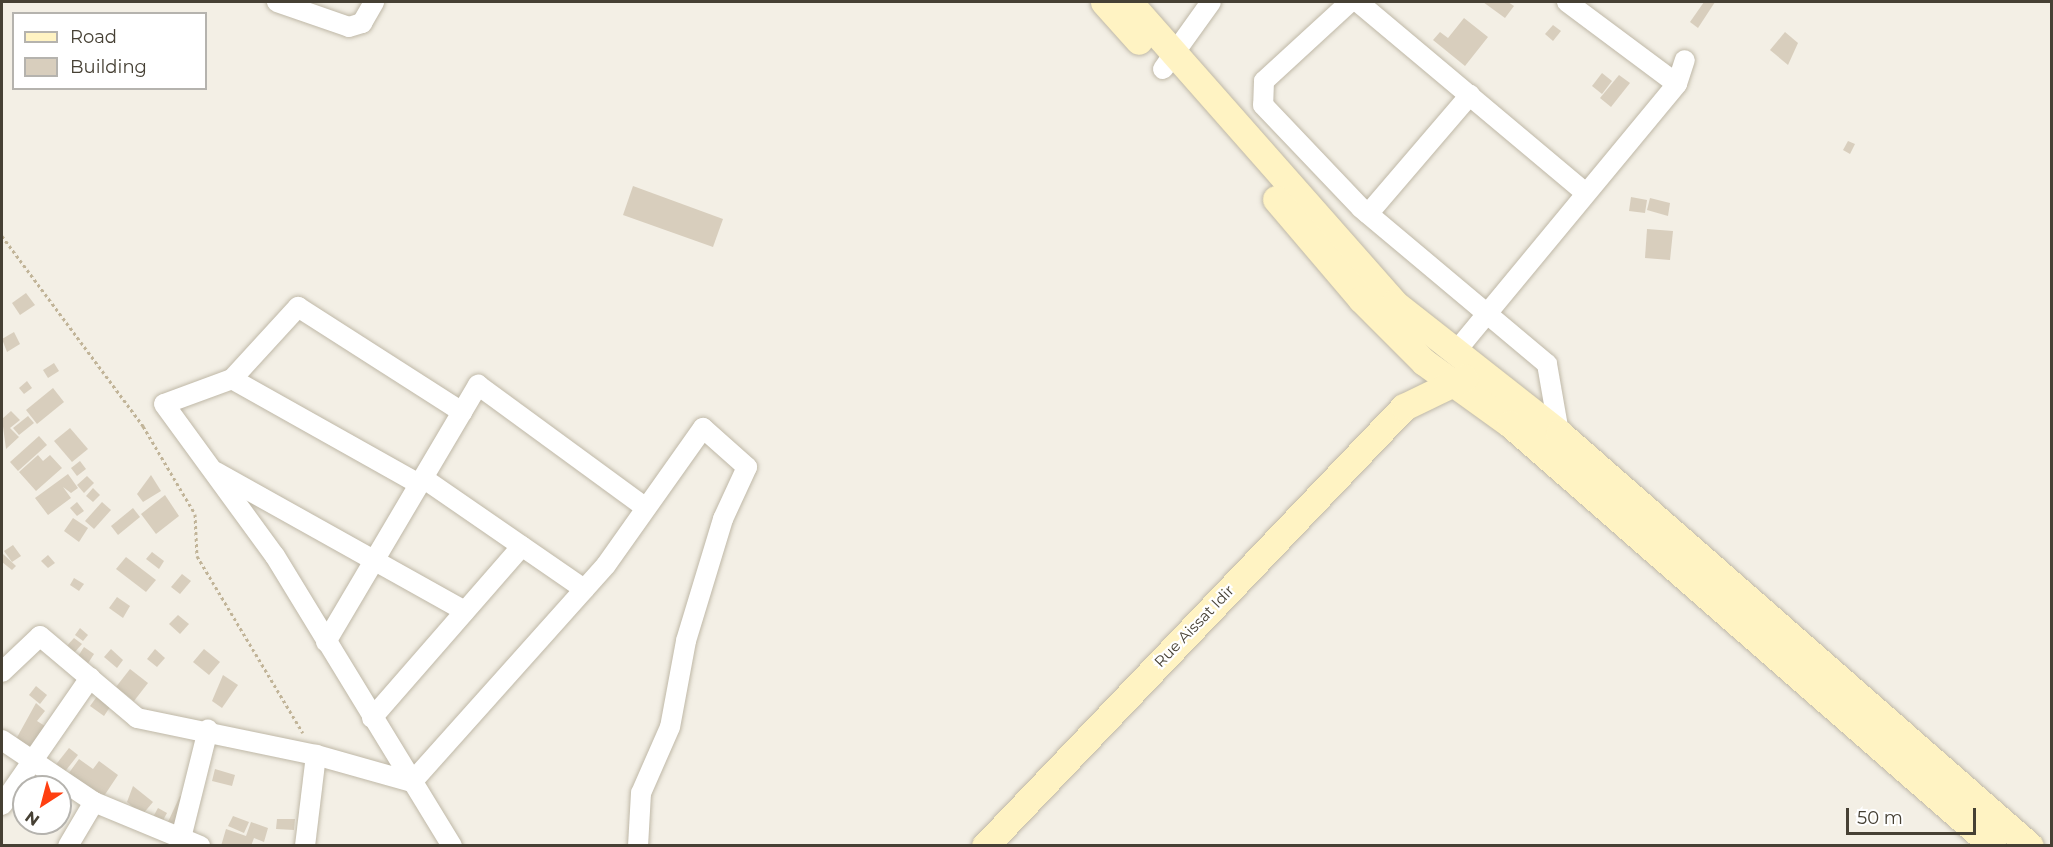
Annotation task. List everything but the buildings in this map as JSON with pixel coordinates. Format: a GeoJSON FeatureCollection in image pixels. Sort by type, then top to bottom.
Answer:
{"type":"FeatureCollection","features":[{"type":"Feature","properties":{"kind":"main road"},"geometry":{"type":"LineString","coordinates":[[1104,2],[1168,62],[1383,293],[1464,355],[1559,433],[2030,846]]}},
{"type":"Feature","properties":{"kind":"main road"},"geometry":{"type":"LineString","coordinates":[[1129,2],[1168,62],[1361,299],[1414,352],[1510,424],[1993,846]]}},
{"type":"Feature","properties":{"kind":"main road"},"geometry":{"type":"LineString","coordinates":[[1404,407],[1414,352],[1433,333]]}},
{"type":"Feature","properties":{"kind":"main road"},"geometry":{"type":"LineString","coordinates":[[1404,407],[1454,384],[1468,374],[1464,355]]}},
{"type":"Feature","properties":{"kind":"main road","name":"Rue Aissat Idir"},"geometry":{"type":"LineString","coordinates":[[993,843],[1404,407]]}},
{"type":"Feature","properties":{"kind":"street"},"geometry":{"type":"LineString","coordinates":[[276,2],[349,27],[362,23],[374,2]]}},
{"type":"Feature","properties":{"kind":"street"},"geometry":{"type":"LineString","coordinates":[[1168,62],[1211,2]]}},
{"type":"Feature","properties":{"kind":"street"},"geometry":{"type":"LineString","coordinates":[[1350,2],[1264,81],[1263,105],[1368,213],[1484,316],[1547,364],[1559,433]]}},
{"type":"Feature","properties":{"kind":"street"},"geometry":{"type":"LineString","coordinates":[[1358,2],[1586,193]]}},
{"type":"Feature","properties":{"kind":"street"},"geometry":{"type":"LineString","coordinates":[[1579,5],[1677,84]]}},
{"type":"Feature","properties":{"kind":"street"},"geometry":{"type":"LineString","coordinates":[[1464,355],[1484,316],[1677,84],[1685,60]]}},
{"type":"Feature","properties":{"kind":"street"},"geometry":{"type":"LineString","coordinates":[[1368,213],[1470,95]]}},
{"type":"Feature","properties":{"kind":"street"},"geometry":{"type":"LineString","coordinates":[[452,846],[275,556],[164,404],[232,379],[298,307],[462,412]]}},
{"type":"Feature","properties":{"kind":"street"},"geometry":{"type":"LineString","coordinates":[[232,379],[421,481],[584,589]]}},
{"type":"Feature","properties":{"kind":"street"},"geometry":{"type":"LineString","coordinates":[[326,642],[478,385],[646,508]]}},
{"type":"Feature","properties":{"kind":"street"},"geometry":{"type":"LineString","coordinates":[[412,782],[584,589],[703,428],[747,467],[723,519],[686,641],[670,727],[640,793],[638,846]]}},
{"type":"Feature","properties":{"kind":"street"},"geometry":{"type":"LineString","coordinates":[[211,470],[465,611]]}},
{"type":"Feature","properties":{"kind":"street"},"geometry":{"type":"LineString","coordinates":[[372,718],[522,546]]}},
{"type":"Feature","properties":{"kind":"street"},"geometry":{"type":"LineString","coordinates":[[2,672],[40,636],[137,718],[208,730],[316,755],[412,782]]}},
{"type":"Feature","properties":{"kind":"street"},"geometry":{"type":"LineString","coordinates":[[2,805],[90,678]]}},
{"type":"Feature","properties":{"kind":"street"},"geometry":{"type":"LineString","coordinates":[[180,843],[208,730]]}},
{"type":"Feature","properties":{"kind":"street"},"geometry":{"type":"LineString","coordinates":[[2,740],[31,763],[94,802],[180,843],[200,846]]}},
{"type":"Feature","properties":{"kind":"street"},"geometry":{"type":"LineString","coordinates":[[305,846],[316,755]]}},
{"type":"Feature","properties":{"kind":"street"},"geometry":{"type":"LineString","coordinates":[[68,846],[94,802]]}},
{"type":"Feature","properties":{"kind":"path"},"geometry":{"type":"LineString","coordinates":[[2,236],[143,426],[195,514],[197,555],[316,755]]}}]}
